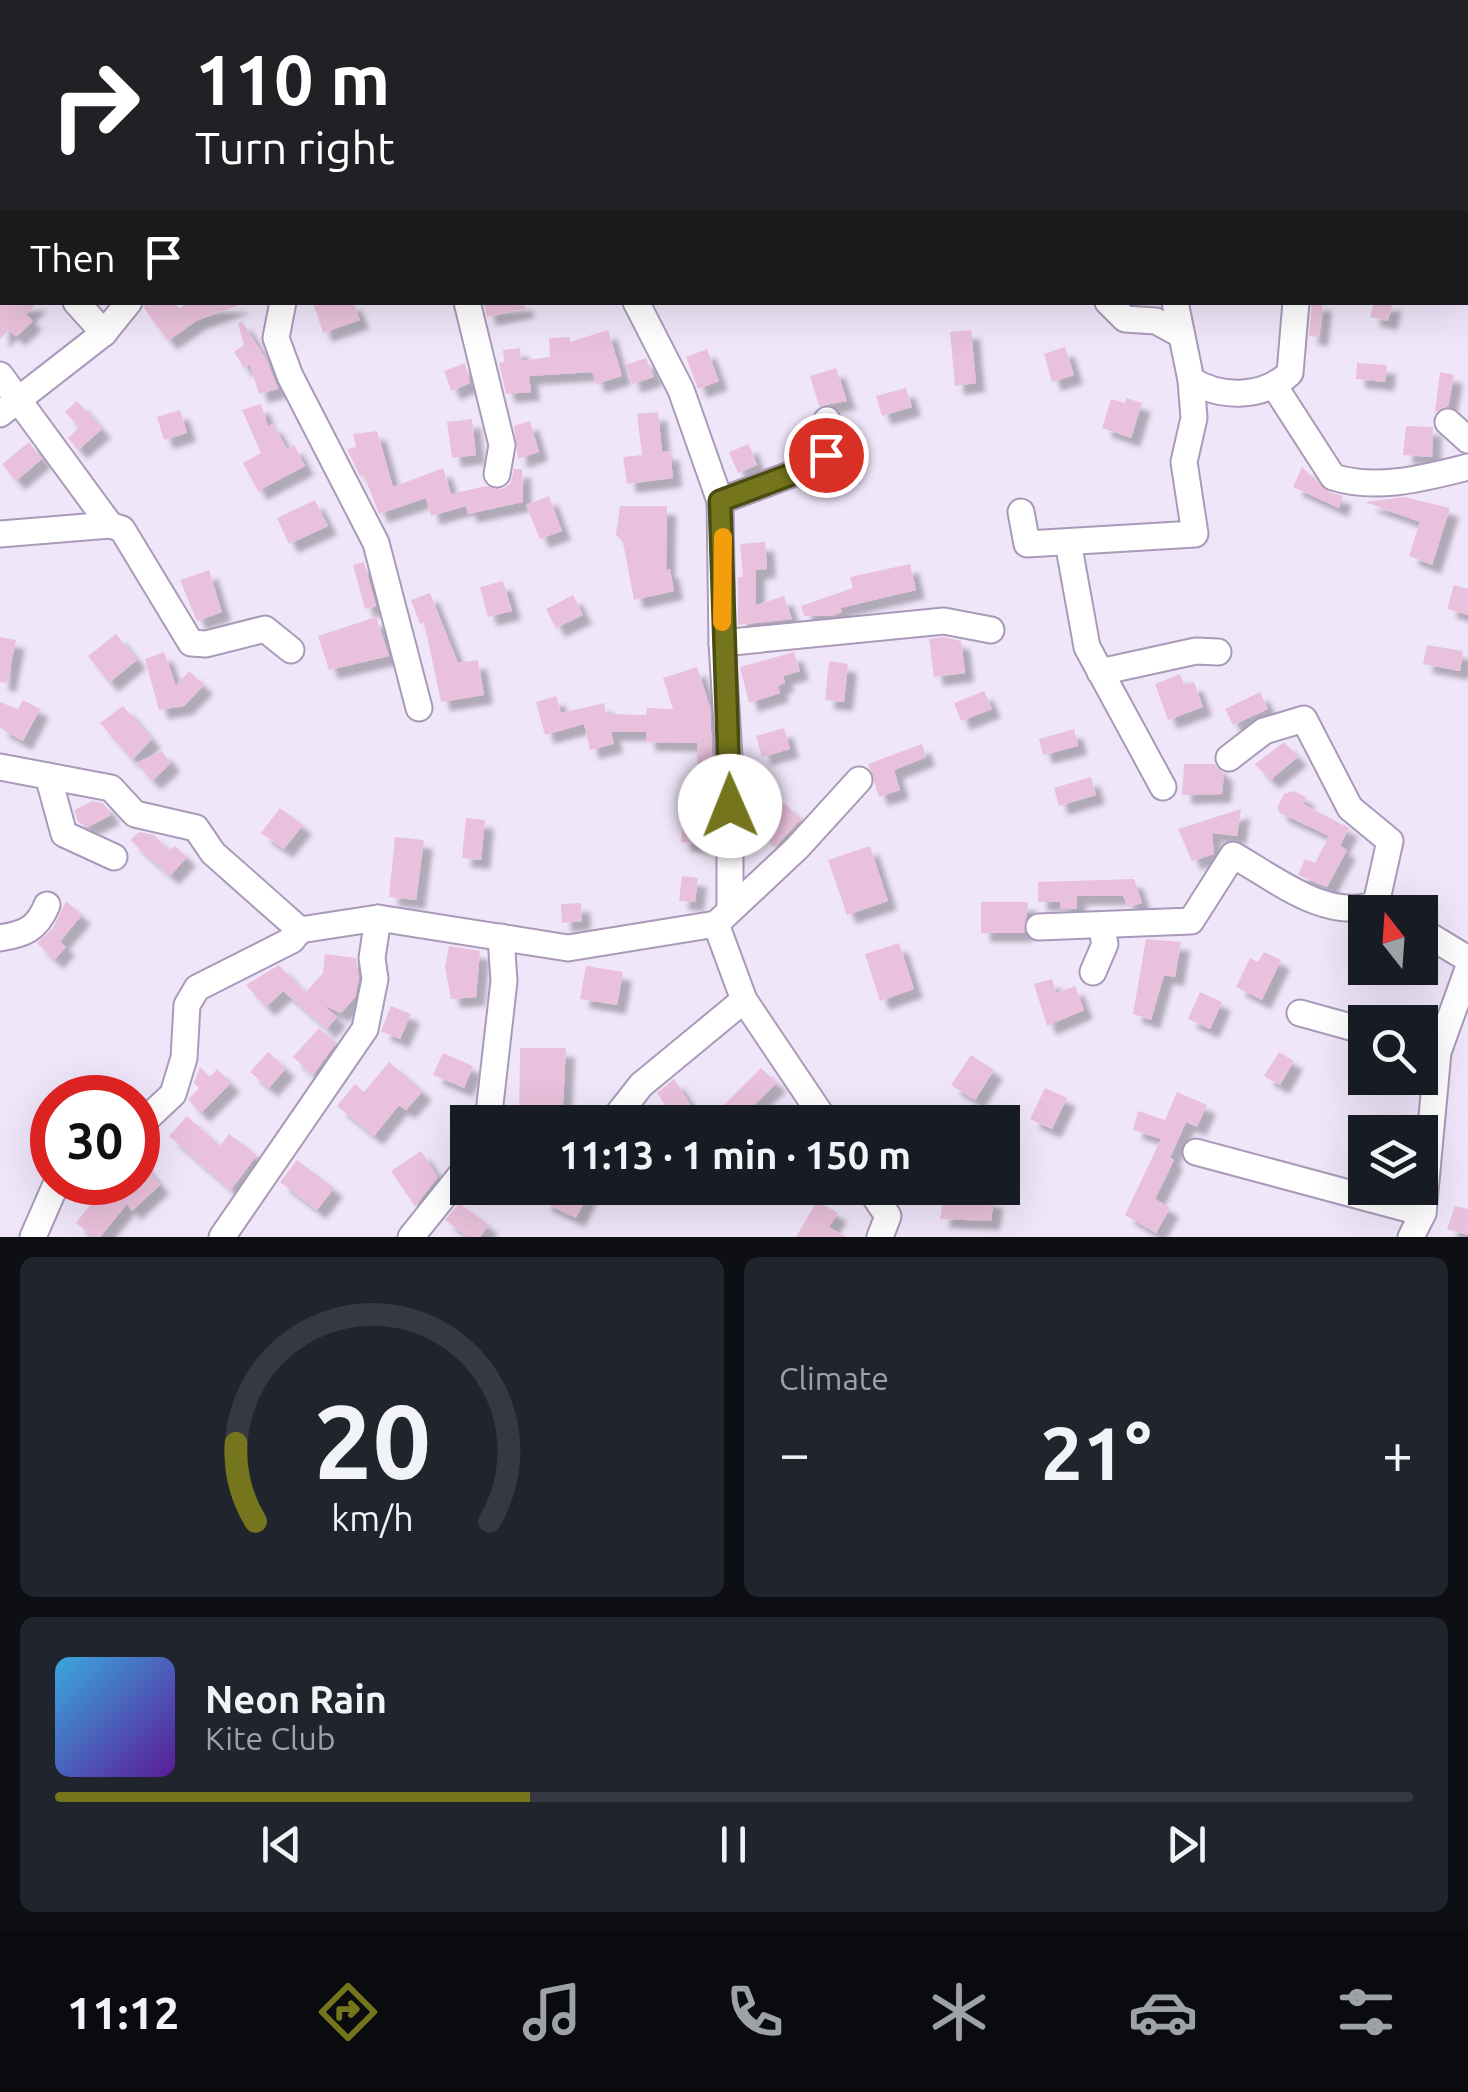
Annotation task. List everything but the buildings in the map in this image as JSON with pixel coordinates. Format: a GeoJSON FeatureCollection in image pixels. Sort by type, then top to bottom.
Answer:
{"type":"FeatureCollection","features":[{"type":"Feature","properties":{"kind":"street"},"geometry":{"type":"LineString","coordinates":[[79,305],[104,332]]}},
{"type":"Feature","properties":{"kind":"street"},"geometry":{"type":"LineString","coordinates":[[9,406],[104,332],[127,305]]}},
{"type":"Feature","properties":{"kind":"street"},"geometry":{"type":"LineString","coordinates":[[282,305],[274,326],[276,338],[290,376],[376,544],[419,708]]}},
{"type":"Feature","properties":{"kind":"street"},"geometry":{"type":"LineString","coordinates":[[468,305],[502,445],[496,474]]}},
{"type":"Feature","properties":{"kind":"street"},"geometry":{"type":"LineString","coordinates":[[638,305],[681,390],[720,501],[722,643],[730,772],[723,917],[744,1000],[815,1105]]}},
{"type":"Feature","properties":{"kind":"street"},"geometry":{"type":"LineString","coordinates":[[1111,305],[1125,319],[1156,321],[1180,334]]}},
{"type":"Feature","properties":{"kind":"street"},"geometry":{"type":"LineString","coordinates":[[1021,512],[1028,544],[1195,534],[1184,462],[1194,418],[1191,380],[1175,305]]}},
{"type":"Feature","properties":{"kind":"street"},"geometry":{"type":"LineString","coordinates":[[1191,380],[1206,389],[1245,394],[1275,387],[1290,373],[1296,305]]}},
{"type":"Feature","properties":{"kind":"street"},"geometry":{"type":"LineString","coordinates":[[0,375],[9,406],[110,525],[133,541],[190,643],[206,644],[265,629],[291,650]]}},
{"type":"Feature","properties":{"kind":"street"},"geometry":{"type":"LineString","coordinates":[[1275,387],[1333,477],[1352,483],[1412,481],[1468,467]]}},
{"type":"Feature","properties":{"kind":"street"},"geometry":{"type":"LineString","coordinates":[[720,501],[811,467],[826,455],[827,420]]}},
{"type":"Feature","properties":{"kind":"street"},"geometry":{"type":"LineString","coordinates":[[1448,422],[1468,440]]}},
{"type":"Feature","properties":{"kind":"street"},"geometry":{"type":"LineString","coordinates":[[0,534],[110,525]]}},
{"type":"Feature","properties":{"kind":"street"},"geometry":{"type":"LineString","coordinates":[[1068,542],[1087,647],[1163,787]]}},
{"type":"Feature","properties":{"kind":"street"},"geometry":{"type":"LineString","coordinates":[[722,643],[944,621],[991,630]]}},
{"type":"Feature","properties":{"kind":"street"},"geometry":{"type":"LineString","coordinates":[[1100,672],[1196,651],[1218,652]]}},
{"type":"Feature","properties":{"kind":"street"},"geometry":{"type":"LineString","coordinates":[[1230,758],[1264,731],[1304,719],[1350,808],[1390,840],[1384,895]]}},
{"type":"Feature","properties":{"kind":"street"},"geometry":{"type":"LineString","coordinates":[[0,767],[111,788],[135,814],[196,828],[213,853],[300,930]]}},
{"type":"Feature","properties":{"kind":"street"},"geometry":{"type":"LineString","coordinates":[[48,776],[64,834],[114,857]]}},
{"type":"Feature","properties":{"kind":"street"},"geometry":{"type":"LineString","coordinates":[[160,1107],[173,1094],[184,1058],[186,1004],[197,988],[292,940],[300,930],[378,918],[568,948],[723,917],[797,848],[859,780]]}},
{"type":"Feature","properties":{"kind":"street"},"geometry":{"type":"LineString","coordinates":[[1039,926],[1191,921],[1233,856],[1330,908],[1348,909]]}},
{"type":"Feature","properties":{"kind":"street"},"geometry":{"type":"LineString","coordinates":[[0,938],[23,934],[40,922],[47,904]]}},
{"type":"Feature","properties":{"kind":"street"},"geometry":{"type":"LineString","coordinates":[[222,1237],[365,1029],[374,979],[372,958],[378,918]]}},
{"type":"Feature","properties":{"kind":"street"},"geometry":{"type":"LineString","coordinates":[[1093,972],[1105,944],[1102,926]]}},
{"type":"Feature","properties":{"kind":"street"},"geometry":{"type":"LineString","coordinates":[[490,1105],[504,981],[501,936]]}},
{"type":"Feature","properties":{"kind":"street"},"geometry":{"type":"LineString","coordinates":[[1438,941],[1468,959]]}},
{"type":"Feature","properties":{"kind":"street"},"geometry":{"type":"LineString","coordinates":[[1438,1031],[1468,969]]}},
{"type":"Feature","properties":{"kind":"street"},"geometry":{"type":"LineString","coordinates":[[625,1105],[641,1085],[744,1000]]}},
{"type":"Feature","properties":{"kind":"street"},"geometry":{"type":"LineString","coordinates":[[1300,1013],[1348,1026]]}},
{"type":"Feature","properties":{"kind":"street"},"geometry":{"type":"LineString","coordinates":[[1411,1237],[1422,1213],[1427,1095]]}},
{"type":"Feature","properties":{"kind":"street"},"geometry":{"type":"LineString","coordinates":[[1196,1152],[1422,1213]]}},
{"type":"Feature","properties":{"kind":"street"},"geometry":{"type":"LineString","coordinates":[[412,1237],[450,1189]]}},
{"type":"Feature","properties":{"kind":"street"},"geometry":{"type":"LineString","coordinates":[[33,1237],[47,1205]]}},
{"type":"Feature","properties":{"kind":"street"},"geometry":{"type":"LineString","coordinates":[[880,1237],[888,1216],[881,1205]]}},
{"type":"Feature","properties":{"kind":"slow traffic"},"geometry":{"type":"LineString","coordinates":[[722,622],[723,537]]}},
{"type":"Feature","properties":{"kind":"route"},"geometry":{"type":"LineString","coordinates":[[730,806],[720,501],[811,467],[826,455]]}}]}
